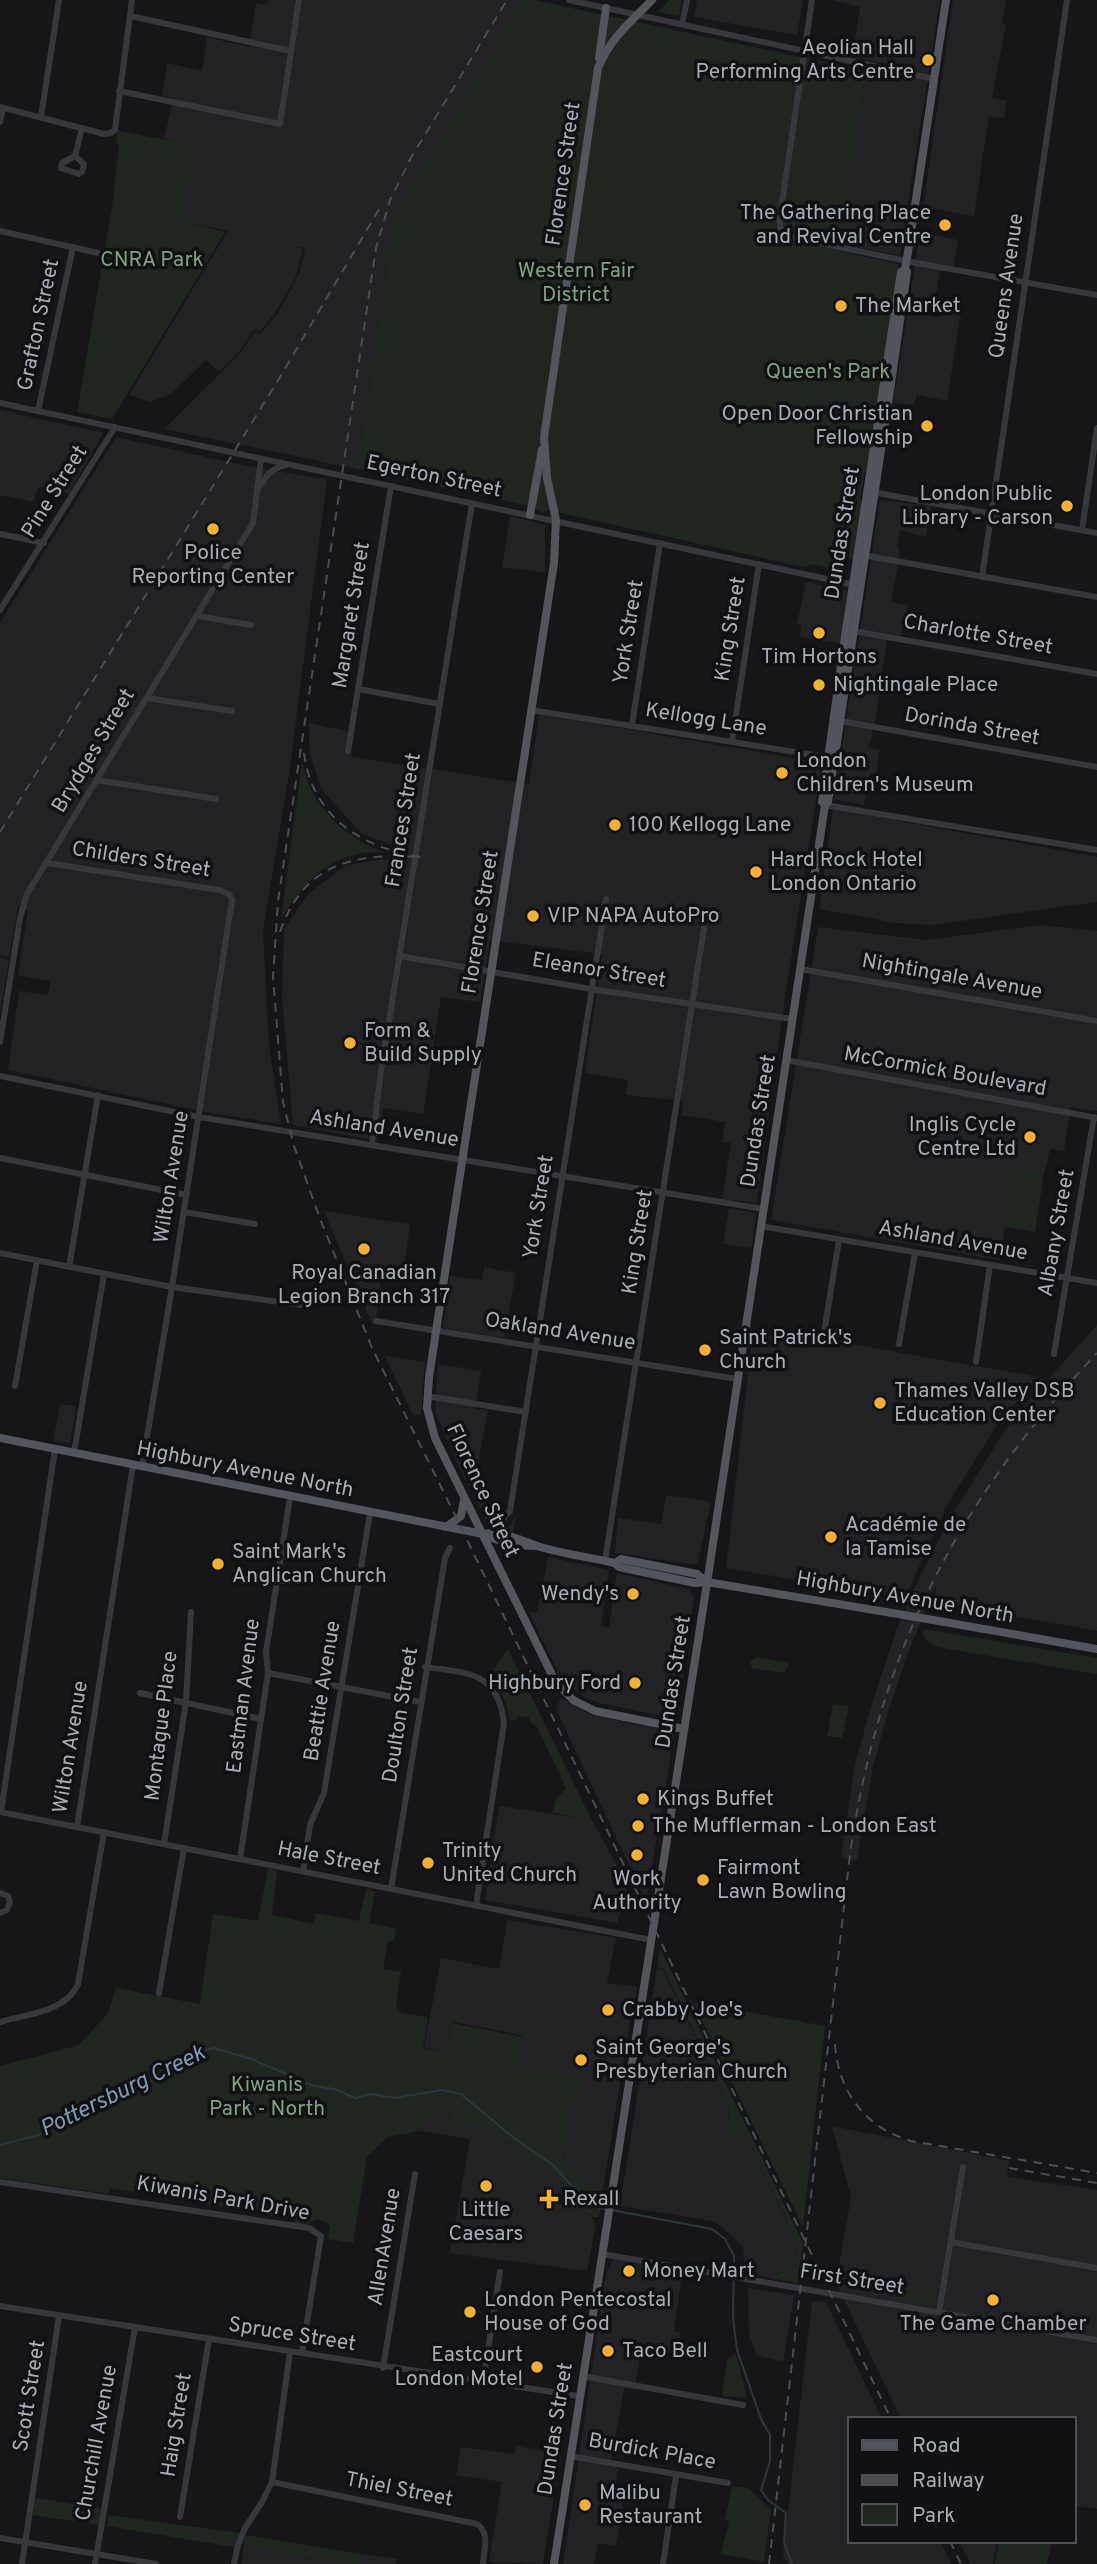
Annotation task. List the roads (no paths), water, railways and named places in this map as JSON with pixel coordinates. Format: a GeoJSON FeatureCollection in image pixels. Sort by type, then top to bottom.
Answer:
{"type":"FeatureCollection","features":[{"type":"Feature","properties":{"kind":"main road"},"geometry":{"type":"LineString","coordinates":[[637,15],[652,0]]}},
{"type":"Feature","properties":{"kind":"main road","name":"Dundas Street"},"geometry":{"type":"LineString","coordinates":[[831,757],[836,702],[872,492],[901,272],[905,265],[946,0]]}},
{"type":"Feature","properties":{"kind":"main road"},"geometry":{"type":"LineString","coordinates":[[598,68],[606,8]]}},
{"type":"Feature","properties":{"kind":"main road","name":"Florence Street"},"geometry":{"type":"LineString","coordinates":[[637,15],[618,33],[598,68],[544,437],[547,478],[556,520],[554,563],[461,1159],[426,1408],[435,1438],[555,1681],[573,1700],[595,1711],[684,1729]]}},
{"type":"Feature","properties":{"kind":"main road"},"geometry":{"type":"LineString","coordinates":[[530,515],[544,437]]}},
{"type":"Feature","properties":{"kind":"main road","name":"Dundas Street"},"geometry":{"type":"LineString","coordinates":[[554,2564],[764,1209],[825,805],[822,802],[841,721],[857,585]]}},
{"type":"Feature","properties":{"kind":"main road"},"geometry":{"type":"LineString","coordinates":[[836,702],[839,704],[837,716],[841,721]]}},
{"type":"Feature","properties":{"kind":"main road","name":"Highbury Avenue North"},"geometry":{"type":"LineString","coordinates":[[0,1438],[483,1534],[498,1542],[537,1546],[615,1563],[630,1570],[695,1583],[707,1582],[1097,1649]]}},
{"type":"Feature","properties":{"kind":"main road"},"geometry":{"type":"LineString","coordinates":[[446,1527],[461,1516],[464,1499]]}},
{"type":"Feature","properties":{"kind":"street"},"geometry":{"type":"LineString","coordinates":[[41,117],[59,0]]}},
{"type":"Feature","properties":{"kind":"street"},"geometry":{"type":"LineString","coordinates":[[0,122],[1,107],[104,134],[115,130],[132,0]]}},
{"type":"Feature","properties":{"kind":"street"},"geometry":{"type":"LineString","coordinates":[[119,91],[280,124],[299,0]]}},
{"type":"Feature","properties":{"kind":"street"},"geometry":{"type":"LineString","coordinates":[[569,0],[934,79]]}},
{"type":"Feature","properties":{"kind":"street"},"geometry":{"type":"LineString","coordinates":[[682,24],[687,0]]}},
{"type":"Feature","properties":{"kind":"street"},"geometry":{"type":"LineString","coordinates":[[812,0],[780,217],[781,231],[791,237],[905,265],[1097,295]]}},
{"type":"Feature","properties":{"kind":"street","name":"Queens Avenue"},"geometry":{"type":"LineString","coordinates":[[982,577],[1067,0]]}},
{"type":"Feature","properties":{"kind":"street"},"geometry":{"type":"LineString","coordinates":[[130,16],[291,51]]}},
{"type":"Feature","properties":{"kind":"street"},"geometry":{"type":"LineString","coordinates":[[75,156],[82,128]]}},
{"type":"Feature","properties":{"kind":"street"},"geometry":{"type":"LineString","coordinates":[[0,231],[97,253]]}},
{"type":"Feature","properties":{"kind":"street","name":"Grafton Street"},"geometry":{"type":"LineString","coordinates":[[38,411],[73,247]]}},
{"type":"Feature","properties":{"kind":"street","name":"Egerton Street"},"geometry":{"type":"LineString","coordinates":[[0,403],[857,585]]}},
{"type":"Feature","properties":{"kind":"street","name":"Pine Street"},"geometry":{"type":"LineString","coordinates":[[0,610],[115,427]]}},
{"type":"Feature","properties":{"kind":"street"},"geometry":{"type":"LineString","coordinates":[[1082,530],[1097,428]]}},
{"type":"Feature","properties":{"kind":"street","name":"Brydges Street"},"geometry":{"type":"LineString","coordinates":[[0,1042],[20,918],[27,894],[253,523],[261,459]]}},
{"type":"Feature","properties":{"kind":"street"},"geometry":{"type":"LineString","coordinates":[[256,493],[269,473],[288,464]]}},
{"type":"Feature","properties":{"kind":"street","name":"Margaret Street"},"geometry":{"type":"LineString","coordinates":[[348,751],[391,486]]}},
{"type":"Feature","properties":{"kind":"street"},"geometry":{"type":"LineString","coordinates":[[872,492],[1097,533]]}},
{"type":"Feature","properties":{"kind":"street","name":"Frances Street"},"geometry":{"type":"LineString","coordinates":[[372,1144],[472,503]]}},
{"type":"Feature","properties":{"kind":"street"},"geometry":{"type":"LineString","coordinates":[[0,534],[44,543]]}},
{"type":"Feature","properties":{"kind":"street","name":"York Street"},"geometry":{"type":"LineString","coordinates":[[632,726],[660,543]]}},
{"type":"Feature","properties":{"kind":"street"},"geometry":{"type":"LineString","coordinates":[[869,556],[1097,597]]}},
{"type":"Feature","properties":{"kind":"street","name":"King Street"},"geometry":{"type":"LineString","coordinates":[[732,741],[759,564]]}},
{"type":"Feature","properties":{"kind":"street"},"geometry":{"type":"LineString","coordinates":[[197,616],[251,625]]}},
{"type":"Feature","properties":{"kind":"street","name":"Charlotte Street"},"geometry":{"type":"LineString","coordinates":[[853,631],[1097,674]]}},
{"type":"Feature","properties":{"kind":"street"},"geometry":{"type":"LineString","coordinates":[[358,688],[440,704]]}},
{"type":"Feature","properties":{"kind":"street"},"geometry":{"type":"LineString","coordinates":[[147,698],[232,711]]}},
{"type":"Feature","properties":{"kind":"street","name":"Kellogg Lane"},"geometry":{"type":"LineString","coordinates":[[531,710],[831,757]]}},
{"type":"Feature","properties":{"kind":"street","name":"Dorinda Street"},"geometry":{"type":"LineString","coordinates":[[841,721],[1097,767]]}},
{"type":"Feature","properties":{"kind":"street"},"geometry":{"type":"LineString","coordinates":[[97,780],[216,799]]}},
{"type":"Feature","properties":{"kind":"street"},"geometry":{"type":"LineString","coordinates":[[825,805],[1097,850]]}},
{"type":"Feature","properties":{"kind":"street","name":"Childers Street"},"geometry":{"type":"LineString","coordinates":[[47,863],[219,890],[229,894]]}},
{"type":"Feature","properties":{"kind":"street","name":"Wilton Avenue"},"geometry":{"type":"LineString","coordinates":[[77,1827],[137,1466],[187,1195],[231,908],[232,900],[229,894]]}},
{"type":"Feature","properties":{"kind":"street","name":"York Street"},"geometry":{"type":"LineString","coordinates":[[504,1518],[510,1511],[606,899]]}},
{"type":"Feature","properties":{"kind":"street","name":"King Street"},"geometry":{"type":"LineString","coordinates":[[605,1561],[704,929]]}},
{"type":"Feature","properties":{"kind":"street","name":"Eleanor Street"},"geometry":{"type":"LineString","coordinates":[[400,956],[591,989],[792,1019]]}},
{"type":"Feature","properties":{"kind":"street","name":"Nightingale Avenue"},"geometry":{"type":"LineString","coordinates":[[800,969],[1097,1021]]}},
{"type":"Feature","properties":{"kind":"street","name":"McCormick Boulevard"},"geometry":{"type":"LineString","coordinates":[[786,1060],[1096,1118]]}},
{"type":"Feature","properties":{"kind":"street","name":"Ashland Avenue"},"geometry":{"type":"LineString","coordinates":[[0,1076],[199,1117],[764,1209]]}},
{"type":"Feature","properties":{"kind":"street"},"geometry":{"type":"LineString","coordinates":[[69,1267],[98,1095]]}},
{"type":"Feature","properties":{"kind":"street","name":"Albany Street"},"geometry":{"type":"LineString","coordinates":[[1054,1354],[1096,1118]]}},
{"type":"Feature","properties":{"kind":"street"},"geometry":{"type":"LineString","coordinates":[[0,1158],[187,1195]]}},
{"type":"Feature","properties":{"kind":"street"},"geometry":{"type":"LineString","coordinates":[[184,1212],[255,1224]]}},
{"type":"Feature","properties":{"kind":"street","name":"Ashland Avenue"},"geometry":{"type":"LineString","coordinates":[[761,1226],[1097,1283]]}},
{"type":"Feature","properties":{"kind":"street"},"geometry":{"type":"LineString","coordinates":[[823,1339],[839,1240]]}},
{"type":"Feature","properties":{"kind":"street"},"geometry":{"type":"LineString","coordinates":[[899,1344],[915,1252]]}},
{"type":"Feature","properties":{"kind":"street"},"geometry":{"type":"LineString","coordinates":[[0,1253],[172,1287],[301,1305]]}},
{"type":"Feature","properties":{"kind":"street"},"geometry":{"type":"LineString","coordinates":[[15,1386],[37,1261]]}},
{"type":"Feature","properties":{"kind":"street"},"geometry":{"type":"LineString","coordinates":[[976,1362],[990,1265]]}},
{"type":"Feature","properties":{"kind":"street"},"geometry":{"type":"LineString","coordinates":[[74,1453],[104,1273]]}},
{"type":"Feature","properties":{"kind":"street","name":"Oakland Avenue"},"geometry":{"type":"LineString","coordinates":[[376,1321],[737,1379]]}},
{"type":"Feature","properties":{"kind":"street"},"geometry":{"type":"LineString","coordinates":[[427,1396],[526,1412]]}},
{"type":"Feature","properties":{"kind":"street"},"geometry":{"type":"LineString","coordinates":[[0,1812],[55,1450]]}},
{"type":"Feature","properties":{"kind":"street","name":"Eastman Avenue"},"geometry":{"type":"LineString","coordinates":[[240,1859],[268,1672],[266,1652],[290,1497]]}},
{"type":"Feature","properties":{"kind":"street","name":"Beattie Avenue"},"geometry":{"type":"LineString","coordinates":[[303,1871],[310,1825],[324,1793],[370,1513]]}},
{"type":"Feature","properties":{"kind":"street","name":"Doulton Street"},"geometry":{"type":"LineString","coordinates":[[391,1889],[425,1667],[445,1558],[450,1548]]}},
{"type":"Feature","properties":{"kind":"street","name":"Montague Place"},"geometry":{"type":"LineString","coordinates":[[164,1844],[186,1702],[191,1612]]}},
{"type":"Feature","properties":{"kind":"street"},"geometry":{"type":"LineString","coordinates":[[425,1667],[484,1679],[495,1690],[502,1707],[504,1723],[476,1905]]}},
{"type":"Feature","properties":{"kind":"street"},"geometry":{"type":"LineString","coordinates":[[268,1672],[420,1702]]}},
{"type":"Feature","properties":{"kind":"street"},"geometry":{"type":"LineString","coordinates":[[140,1693],[261,1720]]}},
{"type":"Feature","properties":{"kind":"street","name":"Hale Street"},"geometry":{"type":"LineString","coordinates":[[0,1812],[651,1940]]}},
{"type":"Feature","properties":{"kind":"street"},"geometry":{"type":"LineString","coordinates":[[0,2022],[54,2007],[74,1993],[78,1984],[104,1832]]}},
{"type":"Feature","properties":{"kind":"street"},"geometry":{"type":"LineString","coordinates":[[159,1993],[184,1848]]}},
{"type":"Feature","properties":{"kind":"street"},"geometry":{"type":"LineString","coordinates":[[0,1893],[8,1896],[10,1905],[0,1913]]}},
{"type":"Feature","properties":{"kind":"street"},"geometry":{"type":"LineString","coordinates":[[939,2312],[963,2167]]}},
{"type":"Feature","properties":{"kind":"street","name":"AllenAvenue"},"geometry":{"type":"LineString","coordinates":[[383,2368],[415,2174]]}},
{"type":"Feature","properties":{"kind":"street","name":"Kiwanis Park Drive"},"geometry":{"type":"LineString","coordinates":[[0,2182],[309,2228],[321,2236],[302,2353]]}},
{"type":"Feature","properties":{"kind":"street"},"geometry":{"type":"LineString","coordinates":[[951,2242],[1097,2268]]}},
{"type":"Feature","properties":{"kind":"street","name":"First Street"},"geometry":{"type":"LineString","coordinates":[[602,2254],[1097,2340]]}},
{"type":"Feature","properties":{"kind":"street"},"geometry":{"type":"LineString","coordinates":[[482,2382],[500,2272]]}},
{"type":"Feature","properties":{"kind":"street","name":"Spruce Street"},"geometry":{"type":"LineString","coordinates":[[0,2306],[383,2368],[578,2396]]}},
{"type":"Feature","properties":{"kind":"street","name":"Scott Street"},"geometry":{"type":"LineString","coordinates":[[22,2564],[60,2316]]}},
{"type":"Feature","properties":{"kind":"street","name":"Churchill Avenue"},"geometry":{"type":"LineString","coordinates":[[95,2564],[135,2327]]}},
{"type":"Feature","properties":{"kind":"street","name":"Haig Street"},"geometry":{"type":"LineString","coordinates":[[180,2517],[209,2339]]}},
{"type":"Feature","properties":{"kind":"street"},"geometry":{"type":"LineString","coordinates":[[234,2564],[237,2545],[272,2482],[290,2352]]}},
{"type":"Feature","properties":{"kind":"street"},"geometry":{"type":"LineString","coordinates":[[582,2376],[743,2406]]}},
{"type":"Feature","properties":{"kind":"street","name":"Burdick Place"},"geometry":{"type":"LineString","coordinates":[[570,2456],[728,2483]]}},
{"type":"Feature","properties":{"kind":"street"},"geometry":{"type":"LineString","coordinates":[[663,2564],[676,2476]]}},
{"type":"Feature","properties":{"kind":"street","name":"Thiel Street"},"geometry":{"type":"LineString","coordinates":[[272,2482],[477,2524],[483,2528],[485,2534],[483,2564]]}},
{"type":"Feature","properties":{"kind":"street"},"geometry":{"type":"LineString","coordinates":[[0,2539],[156,2564]]}},
{"type":"Feature","properties":{"kind":"waterway","name":"Pottersburg Creek"},"geometry":{"type":"LineString","coordinates":[[0,2145],[38,2135],[118,2100],[171,2070],[193,2053],[214,2048],[251,2059],[314,2086],[334,2089],[355,2098],[371,2094],[395,2098],[442,2090],[461,2094],[514,2138],[553,2165],[597,2207],[605,2209]]}},
{"type":"Feature","properties":{"kind":"waterway","name":"Pottersburg Creek"},"geometry":{"type":"LineString","coordinates":[[611,2210],[712,2229],[725,2239],[734,2256],[733,2318],[737,2350],[761,2419],[770,2435],[770,2461],[761,2490],[768,2500],[786,2513],[784,2543],[792,2564]]}},
{"type":"Feature","properties":{"kind":"railway"},"geometry":{"type":"LineString","coordinates":[[409,161],[507,0]]}},
{"type":"Feature","properties":{"kind":"railway"},"geometry":{"type":"LineString","coordinates":[[413,154],[390,200],[376,248],[278,901],[273,977],[283,1102],[294,1146],[319,1216],[372,1348],[890,2417]]}},
{"type":"Feature","properties":{"kind":"railway"},"geometry":{"type":"LineString","coordinates":[[0,832],[280,377],[381,206]]}},
{"type":"Feature","properties":{"kind":"railway"},"geometry":{"type":"LineString","coordinates":[[280,932],[290,909],[303,890],[318,876],[335,867],[374,857],[421,857],[379,846],[343,826],[317,795],[304,753]]}},
{"type":"Feature","properties":{"kind":"railway"},"geometry":{"type":"LineString","coordinates":[[769,2564],[850,1854],[863,1781],[881,1711],[904,1645],[932,1583],[965,1523],[1004,1465],[1048,1408],[1097,1353]]}},
{"type":"Feature","properties":{"kind":"railway"},"geometry":{"type":"LineString","coordinates":[[835,2044],[837,2061],[848,2092],[868,2117],[895,2135],[911,2141],[1097,2173]]}},
{"type":"Feature","properties":{"kind":"railway"},"geometry":{"type":"LineString","coordinates":[[1009,2168],[1097,2183]]}},
{"type":"Feature","properties":{"kind":"railway"},"geometry":{"type":"LineString","coordinates":[[951,2543],[961,2564]]}},
{"type":"Feature","properties":{"kind":"place","name":"Aeolian Hall Performing Arts Centre"},"geometry":{"type":"Point","coordinates":[928,60]}},
{"type":"Feature","properties":{"kind":"place","name":"The Gathering Place and Revival Centre"},"geometry":{"type":"Point","coordinates":[945,225]}},
{"type":"Feature","properties":{"kind":"place","name":"The Market"},"geometry":{"type":"Point","coordinates":[841,306]}},
{"type":"Feature","properties":{"kind":"place","name":"Open Door Christian Fellowship"},"geometry":{"type":"Point","coordinates":[927,426]}},
{"type":"Feature","properties":{"kind":"place","name":"London Public Library - Carson"},"geometry":{"type":"Point","coordinates":[1067,506]}},
{"type":"Feature","properties":{"kind":"place","name":"Police Reporting Center"},"geometry":{"type":"Point","coordinates":[213,529]}},
{"type":"Feature","properties":{"kind":"place","name":"Tim Hortons"},"geometry":{"type":"Point","coordinates":[819,633]}},
{"type":"Feature","properties":{"kind":"place","name":"Nightingale Place"},"geometry":{"type":"Point","coordinates":[819,685]}},
{"type":"Feature","properties":{"kind":"place","name":"London Children's Museum"},"geometry":{"type":"Point","coordinates":[782,773]}},
{"type":"Feature","properties":{"kind":"place","name":"100 Kellogg Lane"},"geometry":{"type":"Point","coordinates":[615,825]}},
{"type":"Feature","properties":{"kind":"place","name":"Hard Rock Hotel London Ontario"},"geometry":{"type":"Point","coordinates":[756,872]}},
{"type":"Feature","properties":{"kind":"place","name":"VIP NAPA AutoPro"},"geometry":{"type":"Point","coordinates":[533,916]}},
{"type":"Feature","properties":{"kind":"place","name":"Form & Build Supply"},"geometry":{"type":"Point","coordinates":[350,1043]}},
{"type":"Feature","properties":{"kind":"place","name":"Inglis Cycle Centre Ltd"},"geometry":{"type":"Point","coordinates":[1030,1137]}},
{"type":"Feature","properties":{"kind":"place","name":"Royal Canadian Legion Branch 317"},"geometry":{"type":"Point","coordinates":[364,1249]}},
{"type":"Feature","properties":{"kind":"place","name":"Saint Patrick's Church"},"geometry":{"type":"Point","coordinates":[705,1350]}},
{"type":"Feature","properties":{"kind":"place","name":"Thames Valley DSB Education Center"},"geometry":{"type":"Point","coordinates":[880,1403]}},
{"type":"Feature","properties":{"kind":"place","name":"Académie de la Tamise"},"geometry":{"type":"Point","coordinates":[831,1537]}},
{"type":"Feature","properties":{"kind":"place","name":"Saint Mark's Anglican Church"},"geometry":{"type":"Point","coordinates":[218,1564]}},
{"type":"Feature","properties":{"kind":"place","name":"Wendy's"},"geometry":{"type":"Point","coordinates":[633,1594]}},
{"type":"Feature","properties":{"kind":"place","name":"Highbury Ford"},"geometry":{"type":"Point","coordinates":[635,1683]}},
{"type":"Feature","properties":{"kind":"place","name":"Kings Buffet"},"geometry":{"type":"Point","coordinates":[643,1799]}},
{"type":"Feature","properties":{"kind":"place","name":"The Mufflerman - London East"},"geometry":{"type":"Point","coordinates":[638,1826]}},
{"type":"Feature","properties":{"kind":"place","name":"Work Authority"},"geometry":{"type":"Point","coordinates":[637,1855]}},
{"type":"Feature","properties":{"kind":"place","name":"Trinity United Church"},"geometry":{"type":"Point","coordinates":[428,1863]}},
{"type":"Feature","properties":{"kind":"place","name":"Fairmont Lawn Bowling"},"geometry":{"type":"Point","coordinates":[703,1880]}},
{"type":"Feature","properties":{"kind":"place","name":"Crabby Joe's"},"geometry":{"type":"Point","coordinates":[608,2010]}},
{"type":"Feature","properties":{"kind":"place","name":"Saint George's Presbyterian Church"},"geometry":{"type":"Point","coordinates":[581,2060]}},
{"type":"Feature","properties":{"kind":"place","name":"Little Caesars"},"geometry":{"type":"Point","coordinates":[486,2186]}},
{"type":"Feature","properties":{"kind":"place","name":"Rexall"},"geometry":{"type":"Point","coordinates":[549,2199]}},
{"type":"Feature","properties":{"kind":"place","name":"Money Mart"},"geometry":{"type":"Point","coordinates":[629,2271]}},
{"type":"Feature","properties":{"kind":"place","name":"The Game Chamber"},"geometry":{"type":"Point","coordinates":[993,2300]}},
{"type":"Feature","properties":{"kind":"place","name":"London Pentecostal House of God"},"geometry":{"type":"Point","coordinates":[470,2312]}},
{"type":"Feature","properties":{"kind":"place","name":"Taco Bell"},"geometry":{"type":"Point","coordinates":[608,2351]}},
{"type":"Feature","properties":{"kind":"place","name":"Eastcourt London Motel"},"geometry":{"type":"Point","coordinates":[537,2367]}},
{"type":"Feature","properties":{"kind":"place","name":"Malibu Restaurant"},"geometry":{"type":"Point","coordinates":[585,2505]}},
{"type":"Feature","properties":{"kind":"park label","name":"CNRA Park"},"geometry":{"type":"Point","coordinates":[152,260]}},
{"type":"Feature","properties":{"kind":"park label","name":"Western Fair District"},"geometry":{"type":"Point","coordinates":[576,283]}},
{"type":"Feature","properties":{"kind":"park label","name":"Queen's Park"},"geometry":{"type":"Point","coordinates":[828,372]}},
{"type":"Feature","properties":{"kind":"park label","name":"Kiwanis Park - North"},"geometry":{"type":"Point","coordinates":[267,2097]}}]}
